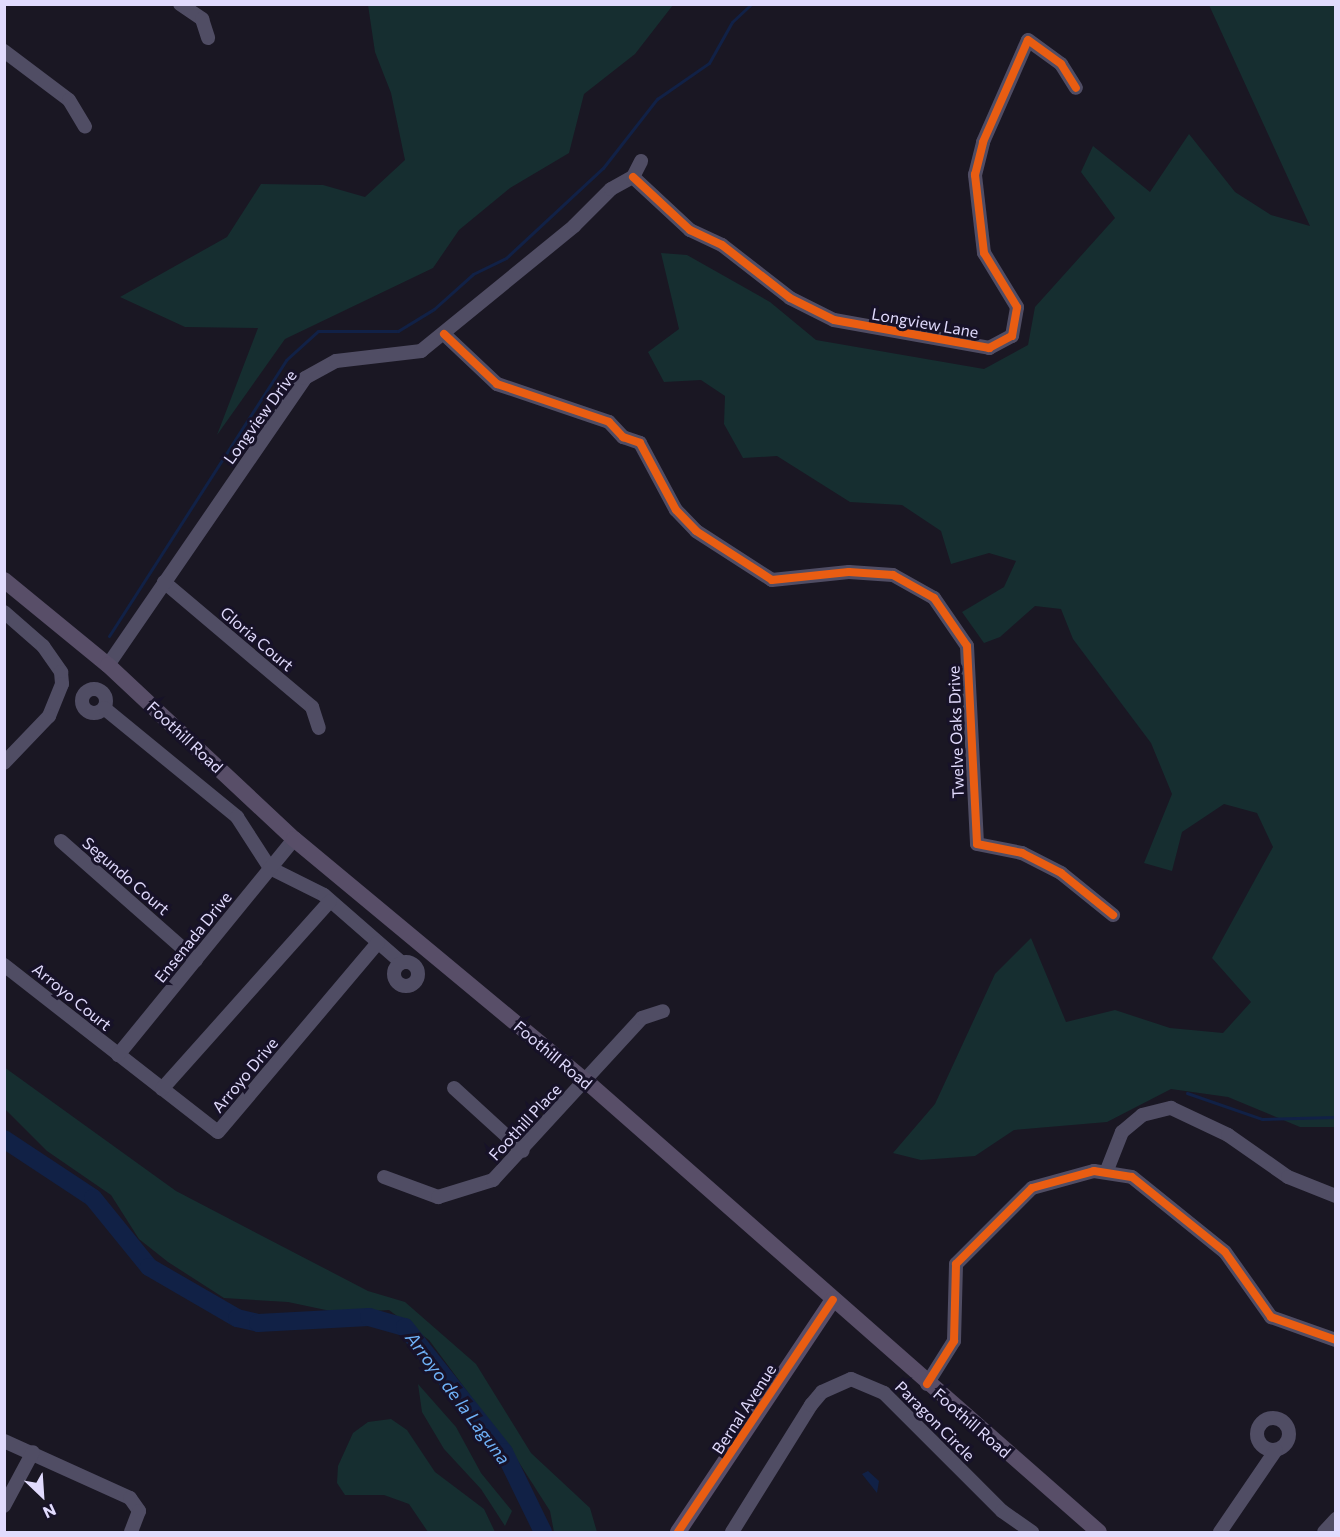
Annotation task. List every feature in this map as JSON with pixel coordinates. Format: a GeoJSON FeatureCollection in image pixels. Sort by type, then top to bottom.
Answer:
{"type":"FeatureCollection","features":[{"type":"Feature","properties":{"kind":"main road","name":"Foothill Road"},"geometry":{"type":"LineString","coordinates":[[4,579],[108,665],[294,838],[586,1081],[927,1384],[1099,1533]]}},
{"type":"Feature","properties":{"kind":"main road","name":"Bernal Avenue"},"geometry":{"type":"LineString","coordinates":[[678,1533],[833,1300]]}},
{"type":"Feature","properties":{"kind":"street"},"geometry":{"type":"LineString","coordinates":[[180,4],[202,20],[208,38]]}},
{"type":"Feature","properties":{"kind":"street","name":"Longview Lane"},"geometry":{"type":"LineString","coordinates":[[633,177],[690,230],[722,245],[790,298],[834,320],[989,348],[1012,336],[1017,307],[984,253],[975,175],[982,142],[1028,40],[1061,63],[1076,88]]}},
{"type":"Feature","properties":{"kind":"street"},"geometry":{"type":"LineString","coordinates":[[4,51],[69,100],[85,127]]}},
{"type":"Feature","properties":{"kind":"street"},"geometry":{"type":"LineString","coordinates":[[633,177],[641,161]]}},
{"type":"Feature","properties":{"kind":"street","name":"Longview Drive"},"geometry":{"type":"LineString","coordinates":[[108,665],[305,378],[336,361],[421,351],[444,334],[611,189],[633,177]]}},
{"type":"Feature","properties":{"kind":"street","name":"Twelve Oaks Drive"},"geometry":{"type":"LineString","coordinates":[[444,334],[497,384],[609,422],[624,437],[640,443],[676,510],[696,531],[772,580],[849,572],[893,575],[934,598],[967,646],[977,844],[1022,853],[1061,873],[1113,915]]}},
{"type":"Feature","properties":{"kind":"street","name":"Gloria Court"},"geometry":{"type":"LineString","coordinates":[[164,582],[312,706],[319,728]]}},
{"type":"Feature","properties":{"kind":"street"},"geometry":{"type":"LineString","coordinates":[[4,762],[49,716],[62,684],[56,662],[7,620]]}},
{"type":"Feature","properties":{"kind":"street"},"geometry":{"type":"LineString","coordinates":[[104,708],[237,817],[270,868],[330,901],[402,963]]}},
{"type":"Feature","properties":{"kind":"street","name":"Ensenada Drive"},"geometry":{"type":"LineString","coordinates":[[118,1055],[294,838]]}},
{"type":"Feature","properties":{"kind":"street","name":"Segundo Court"},"geometry":{"type":"LineString","coordinates":[[61,841],[196,960]]}},
{"type":"Feature","properties":{"kind":"street"},"geometry":{"type":"LineString","coordinates":[[162,1089],[330,901]]}},
{"type":"Feature","properties":{"kind":"street","name":"Arroyo Drive"},"geometry":{"type":"LineString","coordinates":[[118,1055],[218,1132],[378,943]]}},
{"type":"Feature","properties":{"kind":"street","name":"Arroyo Court"},"geometry":{"type":"LineString","coordinates":[[4,964],[118,1055]]}},
{"type":"Feature","properties":{"kind":"street","name":"Foothill Place"},"geometry":{"type":"LineString","coordinates":[[384,1177],[438,1197],[493,1180],[523,1151],[642,1018],[663,1011]]}},
{"type":"Feature","properties":{"kind":"street"},"geometry":{"type":"LineString","coordinates":[[454,1088],[523,1151]]}},
{"type":"Feature","properties":{"kind":"street"},"geometry":{"type":"LineString","coordinates":[[1107,1170],[1122,1132],[1142,1115],[1171,1108],[1228,1135],[1288,1177],[1335,1196]]}},
{"type":"Feature","properties":{"kind":"street"},"geometry":{"type":"LineString","coordinates":[[927,1384],[954,1341],[956,1264],[1032,1188],[1107,1170],[1132,1177],[1225,1252],[1271,1317],[1335,1340]]}},
{"type":"Feature","properties":{"kind":"street","name":"Paragon Circle"},"geometry":{"type":"LineString","coordinates":[[732,1533],[811,1406],[822,1392],[850,1379],[884,1393],[1002,1511],[1032,1533]]}},
{"type":"Feature","properties":{"kind":"street"},"geometry":{"type":"LineString","coordinates":[[4,1441],[33,1452],[130,1498],[139,1511],[131,1533]]}},
{"type":"Feature","properties":{"kind":"street"},"geometry":{"type":"LineString","coordinates":[[1220,1533],[1276,1450]]}},
{"type":"Feature","properties":{"kind":"street"},"geometry":{"type":"LineString","coordinates":[[4,1506],[33,1452]]}},
{"type":"Feature","properties":{"kind":"street"},"geometry":{"type":"LineString","coordinates":[[1324,1533],[1335,1519]]}},
{"type":"Feature","properties":{"kind":"green space"},"geometry":{"type":"Polygon","coordinates":[[[368,5],[673,5],[635,54],[584,94],[569,153],[510,188],[459,230],[433,268],[285,339],[217,435],[258,328],[185,327],[120,297],[227,237],[261,184],[323,185],[365,197],[405,160],[391,93],[375,52],[368,5]]]}},
{"type":"Feature","properties":{"kind":"green space"},"geometry":{"type":"Polygon","coordinates":[[[1209,5],[1335,5],[1335,1127],[1300,1127],[1228,1097],[1171,1089],[1107,1122],[1014,1130],[975,1156],[921,1160],[893,1153],[935,1104],[995,974],[1031,938],[1066,1022],[1115,1010],[1170,1028],[1223,1033],[1251,1002],[1212,958],[1273,847],[1257,813],[1224,804],[1182,832],[1172,871],[1144,863],[1172,794],[1151,743],[1073,639],[1061,609],[1035,606],[1000,637],[984,643],[962,612],[1004,587],[1016,561],[989,553],[951,564],[941,531],[902,505],[850,502],[777,456],[743,458],[724,424],[725,396],[701,380],[664,382],[648,352],[679,329],[661,253],[687,255],[770,302],[816,340],[984,369],[1028,345],[1035,307],[1115,218],[1081,172],[1093,146],[1150,192],[1189,134],[1235,192],[1271,215],[1310,226],[1209,5]]]}},
{"type":"Feature","properties":{"kind":"green space"},"geometry":{"type":"Polygon","coordinates":[[[4,1067],[176,1191],[368,1291],[405,1302],[476,1364],[531,1453],[590,1508],[597,1532],[554,1532],[550,1511],[511,1450],[429,1340],[389,1310],[340,1313],[288,1302],[224,1298],[168,1262],[139,1239],[111,1195],[47,1151],[5,1109],[4,1067]]]}},
{"type":"Feature","properties":{"kind":"green space"},"geometry":{"type":"Polygon","coordinates":[[[418,1384],[456,1427],[481,1473],[512,1511],[505,1526],[481,1489],[444,1449],[422,1412],[418,1384]]]}},
{"type":"Feature","properties":{"kind":"green space"},"geometry":{"type":"Polygon","coordinates":[[[391,1419],[407,1430],[435,1472],[484,1509],[495,1532],[428,1532],[409,1504],[384,1495],[345,1495],[337,1483],[338,1466],[353,1433],[368,1422],[391,1419]]]}},
{"type":"Feature","properties":{"kind":"water"},"geometry":{"type":"Polygon","coordinates":[[[868,1471],[879,1481],[877,1493],[862,1474],[868,1471]]]}},
{"type":"Feature","properties":{"kind":"waterway"},"geometry":{"type":"LineString","coordinates":[[109,636],[286,360],[318,331],[398,331],[434,309],[473,274],[506,258],[603,168],[657,99],[709,63],[732,22],[751,4]]}},
{"type":"Feature","properties":{"kind":"waterway"},"geometry":{"type":"LineString","coordinates":[[1187,1093],[1262,1119],[1336,1117]]}},
{"type":"Feature","properties":{"kind":"waterway","name":"Arroyo de la Laguna"},"geometry":{"type":"LineString","coordinates":[[4,1139],[93,1198],[149,1267],[237,1318],[258,1323],[369,1317],[405,1327],[504,1452],[543,1532]]}},
{"type":"Feature","properties":{"kind":"cycle path"},"geometry":{"type":"LineString","coordinates":[[633,177],[690,230],[722,245],[790,298],[834,320],[989,348],[1012,336],[1017,307],[984,253],[975,175],[983,142],[1028,40],[1061,64],[1076,88]]}},
{"type":"Feature","properties":{"kind":"cycle path"},"geometry":{"type":"LineString","coordinates":[[444,334],[497,384],[609,422],[623,437],[640,443],[676,510],[696,531],[772,580],[849,572],[893,575],[934,598],[967,646],[977,844],[1022,853],[1061,873],[1113,915]]}},
{"type":"Feature","properties":{"kind":"cycle path"},"geometry":{"type":"LineString","coordinates":[[927,1384],[954,1341],[956,1264],[1032,1188],[1094,1171],[1132,1177],[1225,1252],[1271,1317],[1336,1340]]}},
{"type":"Feature","properties":{"kind":"cycle path"},"geometry":{"type":"LineString","coordinates":[[678,1532],[833,1300]]}}]}
